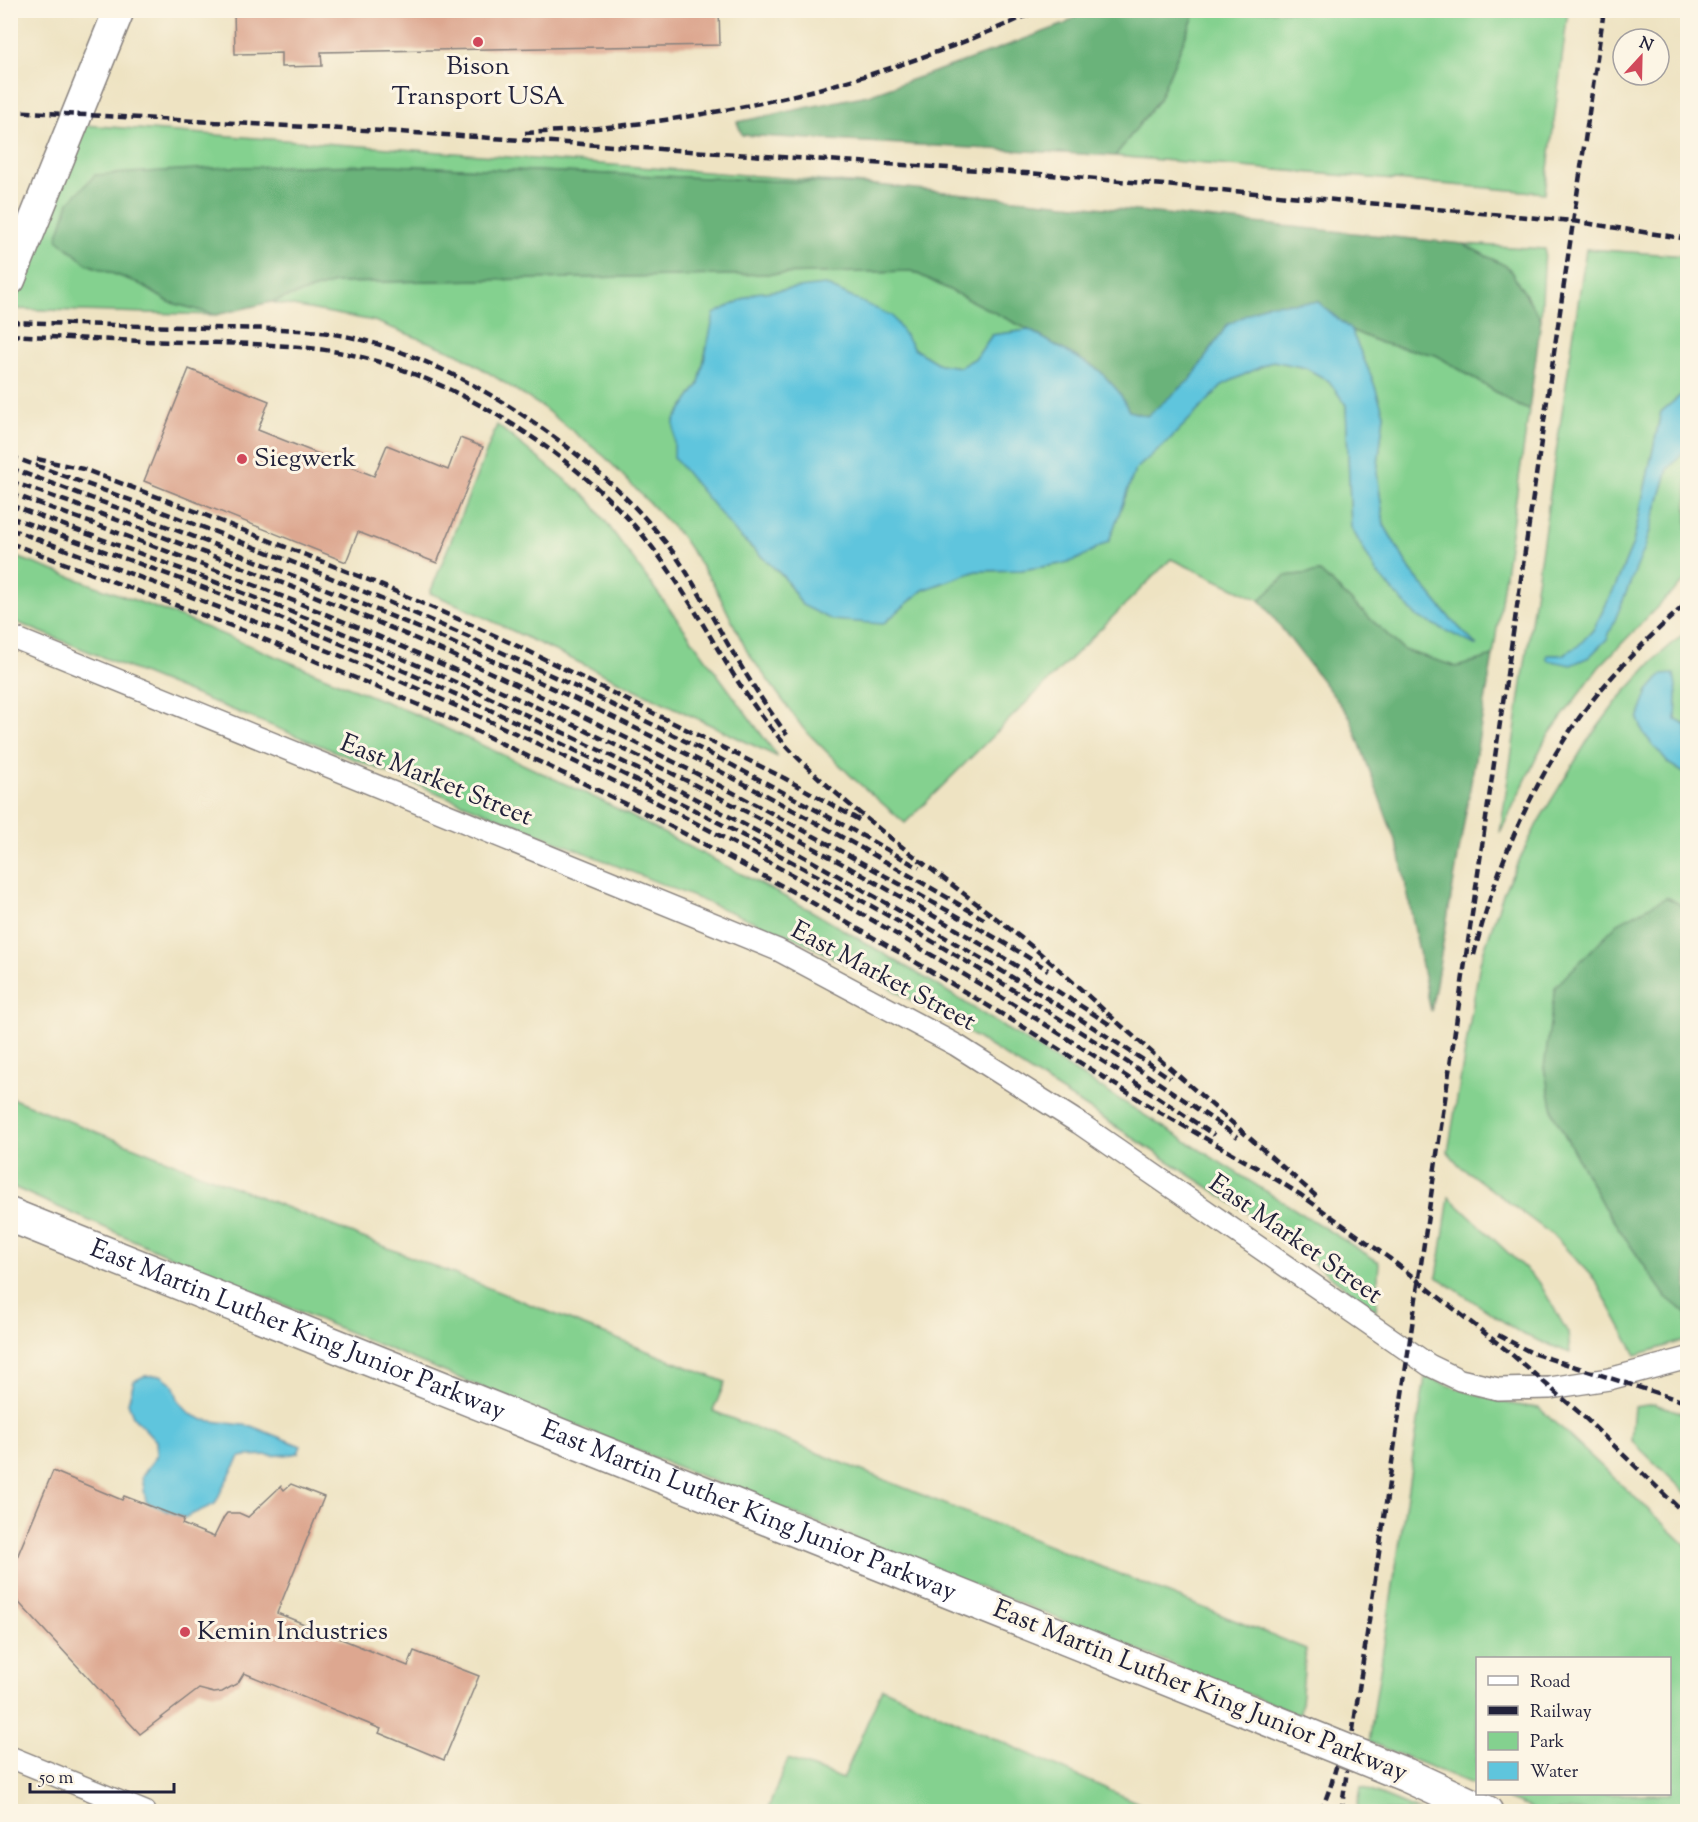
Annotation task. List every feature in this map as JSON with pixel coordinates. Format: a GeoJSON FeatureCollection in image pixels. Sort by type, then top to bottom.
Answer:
{"type":"FeatureCollection","features":[{"type":"Feature","properties":{"kind":"main road","name":"East Martin Luther King Junior Parkway"},"geometry":{"type":"LineString","coordinates":[[10,1215],[1290,1728],[1406,1775],[1486,1812]]}},
{"type":"Feature","properties":{"kind":"street"},"geometry":{"type":"LineString","coordinates":[[10,280],[119,10]]}},
{"type":"Feature","properties":{"kind":"street","name":"East Market Street"},"geometry":{"type":"LineString","coordinates":[[10,636],[778,950],[975,1057],[1079,1123],[1429,1365],[1460,1380],[1498,1389],[1550,1388],[1609,1379],[1688,1358]]}},
{"type":"Feature","properties":{"kind":"street"},"geometry":{"type":"LineString","coordinates":[[10,1757],[145,1812]]}},
{"type":"Feature","properties":{"kind":"green space"},"geometry":{"type":"Polygon","coordinates":[[[1084,11],[1196,11],[1159,99],[1115,156],[742,135],[737,122],[868,95],[1065,24],[1084,11]]]}},
{"type":"Feature","properties":{"kind":"green space"},"geometry":{"type":"Polygon","coordinates":[[[1196,11],[1568,11],[1545,193],[1115,156],[1159,99],[1196,11]]]}},
{"type":"Feature","properties":{"kind":"green space"},"geometry":{"type":"Polygon","coordinates":[[[84,125],[876,185],[388,165],[230,167],[87,264],[138,283],[169,302],[216,315],[12,309],[84,125]]]}},
{"type":"Feature","properties":{"kind":"green space"},"geometry":{"type":"Polygon","coordinates":[[[388,165],[876,185],[1463,244],[1508,267],[1541,319],[1529,410],[1436,355],[1381,343],[1351,330],[1318,302],[1227,325],[1191,379],[1148,416],[1129,411],[1119,392],[1099,370],[1029,330],[912,271],[335,283],[216,315],[169,302],[138,283],[87,264],[57,239],[69,202],[95,175],[230,167],[388,165]]]}},
{"type":"Feature","properties":{"kind":"green space"},"geometry":{"type":"Polygon","coordinates":[[[1463,244],[1545,249],[1541,319],[1508,267],[1463,244]]]}},
{"type":"Feature","properties":{"kind":"green space"},"geometry":{"type":"Polygon","coordinates":[[[1586,249],[1687,256],[1687,390],[1661,412],[1633,544],[1616,585],[1593,630],[1578,647],[1562,655],[1547,655],[1589,657],[1645,547],[1668,469],[1687,449],[1687,579],[1599,667],[1545,740],[1500,833],[1586,249]]]}},
{"type":"Feature","properties":{"kind":"green space"},"geometry":{"type":"Polygon","coordinates":[[[912,271],[1029,330],[992,335],[976,358],[960,367],[939,364],[914,349],[891,316],[707,345],[699,384],[674,421],[738,535],[784,577],[802,605],[883,624],[923,590],[976,571],[1021,570],[1061,564],[1109,541],[1135,470],[1172,437],[1224,384],[1273,361],[1306,368],[1329,381],[1346,405],[1351,527],[1377,573],[1416,616],[1476,645],[1448,616],[1411,571],[1384,525],[1377,473],[1384,414],[1372,378],[1351,330],[1381,343],[1436,355],[1529,410],[1493,656],[1457,667],[1404,650],[1320,572],[1285,576],[1260,600],[1171,559],[905,823],[854,779],[803,728],[748,653],[713,583],[681,536],[605,457],[541,406],[459,354],[374,321],[271,302],[335,283],[912,271]]]}},
{"type":"Feature","properties":{"kind":"green space"},"geometry":{"type":"Polygon","coordinates":[[[497,425],[589,499],[778,757],[430,593],[497,425]]]}},
{"type":"Feature","properties":{"kind":"green space"},"geometry":{"type":"Polygon","coordinates":[[[11,555],[178,616],[415,714],[604,802],[808,909],[932,982],[1379,1262],[1376,1311],[1245,1211],[1092,1111],[966,1031],[867,975],[797,939],[11,620],[11,555]]]}},
{"type":"Feature","properties":{"kind":"green space"},"geometry":{"type":"Polygon","coordinates":[[[1320,572],[1404,650],[1457,667],[1493,656],[1431,1012],[1399,851],[1350,717],[1260,600],[1285,576],[1320,572]]]}},
{"type":"Feature","properties":{"kind":"green space"},"geometry":{"type":"Polygon","coordinates":[[[1687,631],[1687,726],[1676,720],[1677,694],[1663,757],[1687,775],[1687,909],[1667,897],[1544,1068],[1554,1115],[1604,1207],[1666,1297],[1687,1314],[1687,1340],[1636,1355],[1595,1280],[1555,1237],[1460,1166],[1448,1152],[1480,962],[1504,891],[1538,822],[1588,740],[1618,700],[1656,658],[1687,631]]]}},
{"type":"Feature","properties":{"kind":"green space"},"geometry":{"type":"Polygon","coordinates":[[[1667,897],[1687,909],[1687,1314],[1666,1297],[1604,1207],[1554,1115],[1544,1068],[1555,987],[1618,923],[1667,897]]]}},
{"type":"Feature","properties":{"kind":"green space"},"geometry":{"type":"Polygon","coordinates":[[[11,1098],[725,1382],[713,1411],[1306,1649],[1300,1715],[491,1391],[170,1256],[11,1186],[11,1098]]]}},
{"type":"Feature","properties":{"kind":"green space"},"geometry":{"type":"Polygon","coordinates":[[[1449,1197],[1539,1282],[1568,1333],[1570,1353],[1522,1334],[1437,1277],[1449,1197]]]}},
{"type":"Feature","properties":{"kind":"green space"},"geometry":{"type":"Polygon","coordinates":[[[1425,1377],[1495,1400],[1539,1408],[1687,1546],[1687,1811],[1537,1811],[1498,1795],[1671,1795],[1671,1657],[1476,1657],[1476,1786],[1369,1742],[1425,1377]]]}},
{"type":"Feature","properties":{"kind":"green space"},"geometry":{"type":"Polygon","coordinates":[[[1654,1404],[1687,1414],[1687,1494],[1631,1440],[1634,1407],[1654,1404]]]}},
{"type":"Feature","properties":{"kind":"green space"},"geometry":{"type":"Polygon","coordinates":[[[882,1688],[1156,1811],[767,1811],[788,1759],[843,1779],[882,1688]]]}},
{"type":"Feature","properties":{"kind":"green space"},"geometry":{"type":"Polygon","coordinates":[[[1361,1787],[1420,1811],[1357,1811],[1361,1787]]]}},
{"type":"Feature","properties":{"kind":"water"},"geometry":{"type":"Polygon","coordinates":[[[825,285],[892,316],[914,349],[939,364],[960,367],[976,358],[992,335],[1029,330],[1099,370],[1119,392],[1129,411],[1147,416],[1191,379],[1227,325],[1267,304],[1318,302],[1351,330],[1372,378],[1384,414],[1377,473],[1384,525],[1411,571],[1448,616],[1477,646],[1416,616],[1377,573],[1351,527],[1346,405],[1329,381],[1306,368],[1273,361],[1224,384],[1172,437],[1135,470],[1109,541],[1078,559],[1021,570],[976,571],[923,590],[883,624],[832,620],[802,605],[784,577],[738,535],[674,458],[674,421],[699,384],[714,314],[755,293],[825,285]]]}},
{"type":"Feature","properties":{"kind":"water"},"geometry":{"type":"Polygon","coordinates":[[[1687,390],[1687,449],[1668,469],[1645,547],[1607,639],[1589,657],[1571,665],[1547,660],[1547,655],[1562,655],[1577,647],[1593,630],[1616,585],[1633,544],[1661,412],[1687,390]]]}},
{"type":"Feature","properties":{"kind":"water"},"geometry":{"type":"Polygon","coordinates":[[[1674,674],[1677,694],[1676,720],[1687,726],[1687,775],[1668,763],[1644,734],[1638,719],[1648,691],[1662,675],[1674,674]]]}},
{"type":"Feature","properties":{"kind":"water"},"geometry":{"type":"Polygon","coordinates":[[[161,1375],[173,1384],[178,1399],[190,1414],[204,1420],[251,1426],[301,1446],[298,1453],[240,1457],[215,1504],[184,1518],[146,1502],[142,1476],[157,1455],[156,1441],[133,1416],[128,1403],[134,1381],[144,1376],[161,1375]]]}},
{"type":"Feature","properties":{"kind":"building","name":"Bison Transport USA"},"geometry":{"type":"Polygon","coordinates":[[[234,10],[719,10],[720,45],[321,52],[322,66],[281,67],[281,53],[235,54],[234,10]]]}},
{"type":"Feature","properties":{"kind":"building","name":"Siegwerk"},"geometry":{"type":"Polygon","coordinates":[[[189,369],[269,401],[258,430],[374,476],[387,445],[448,470],[460,438],[483,447],[437,563],[358,532],[346,562],[144,481],[189,369]]]}},
{"type":"Feature","properties":{"kind":"building","name":"Kemin Industries"},"geometry":{"type":"Polygon","coordinates":[[[53,1471],[122,1500],[124,1496],[184,1519],[182,1524],[214,1537],[227,1513],[239,1513],[248,1517],[281,1486],[284,1490],[291,1484],[324,1497],[277,1613],[408,1666],[414,1651],[479,1676],[444,1760],[379,1733],[381,1729],[244,1673],[238,1683],[222,1692],[214,1693],[199,1689],[140,1734],[10,1593],[10,1574],[53,1471]]]}},
{"type":"Feature","properties":{"kind":"railway"},"geometry":{"type":"LineString","coordinates":[[525,133],[658,121],[788,97],[915,60],[1039,10]]}},
{"type":"Feature","properties":{"kind":"railway"},"geometry":{"type":"LineString","coordinates":[[1341,1812],[1604,10]]}},
{"type":"Feature","properties":{"kind":"railway"},"geometry":{"type":"LineString","coordinates":[[10,111],[400,132],[1040,174],[1572,221],[1688,239]]}},
{"type":"Feature","properties":{"kind":"railway"},"geometry":{"type":"LineString","coordinates":[[10,322],[278,329],[328,333],[388,347],[431,364],[475,386],[560,441],[633,505],[678,559],[742,668],[787,735]]}},
{"type":"Feature","properties":{"kind":"railway"},"geometry":{"type":"LineString","coordinates":[[10,335],[266,345],[328,350],[388,365],[429,380],[510,423],[584,477],[617,507],[645,538],[684,593],[756,708],[777,735],[826,785],[1038,951],[1316,1196]]}},
{"type":"Feature","properties":{"kind":"railway"},"geometry":{"type":"LineString","coordinates":[[10,456],[279,557],[508,655],[716,757],[919,868]]}},
{"type":"Feature","properties":{"kind":"railway"},"geometry":{"type":"LineString","coordinates":[[37,459],[83,469],[200,513],[376,583],[474,626],[784,778],[859,820]]}},
{"type":"Feature","properties":{"kind":"railway"},"geometry":{"type":"LineString","coordinates":[[10,468],[299,578],[413,625],[536,680],[667,744],[797,812],[987,921]]}},
{"type":"Feature","properties":{"kind":"railway"},"geometry":{"type":"LineString","coordinates":[[10,481],[314,596],[531,691],[760,807],[961,918],[1048,970]]}},
{"type":"Feature","properties":{"kind":"railway"},"geometry":{"type":"LineString","coordinates":[[10,493],[295,602],[483,682],[576,726],[759,818],[849,868],[1026,971],[1112,1026]]}},
{"type":"Feature","properties":{"kind":"railway"},"geometry":{"type":"LineString","coordinates":[[10,505],[345,634],[487,696],[626,763],[898,910],[1036,991],[1170,1078]]}},
{"type":"Feature","properties":{"kind":"railway"},"geometry":{"type":"LineString","coordinates":[[10,517],[270,614],[522,725],[646,785],[890,916],[1125,1060],[1238,1137]]}},
{"type":"Feature","properties":{"kind":"railway"},"geometry":{"type":"LineString","coordinates":[[10,529],[233,613],[365,666],[586,767],[694,822],[907,940],[1011,1003],[1214,1135]]}},
{"type":"Feature","properties":{"kind":"railway"},"geometry":{"type":"LineString","coordinates":[[10,543],[242,630],[445,716],[657,819],[797,894],[902,954],[1154,1109],[1261,1170],[1301,1195],[1389,1258],[1510,1353],[1582,1415],[1688,1517]]}},
{"type":"Feature","properties":{"kind":"railway"},"geometry":{"type":"LineString","coordinates":[[1474,955],[1500,868],[1524,813],[1552,760],[1568,734],[1608,681],[1655,632],[1688,602]]}},
{"type":"Feature","properties":{"kind":"railway"},"geometry":{"type":"LineString","coordinates":[[1498,1335],[1532,1353],[1688,1403]]}},
{"type":"Feature","properties":{"kind":"railway"},"geometry":{"type":"LineString","coordinates":[[1321,1812],[1345,1735]]}},
{"type":"Feature","properties":{"kind":"place","name":"Bison Transport USA"},"geometry":{"type":"Point","coordinates":[478,42]}},
{"type":"Feature","properties":{"kind":"place","name":"Siegwerk"},"geometry":{"type":"Point","coordinates":[242,459]}},
{"type":"Feature","properties":{"kind":"place","name":"Kemin Industries"},"geometry":{"type":"Point","coordinates":[185,1632]}}]}
